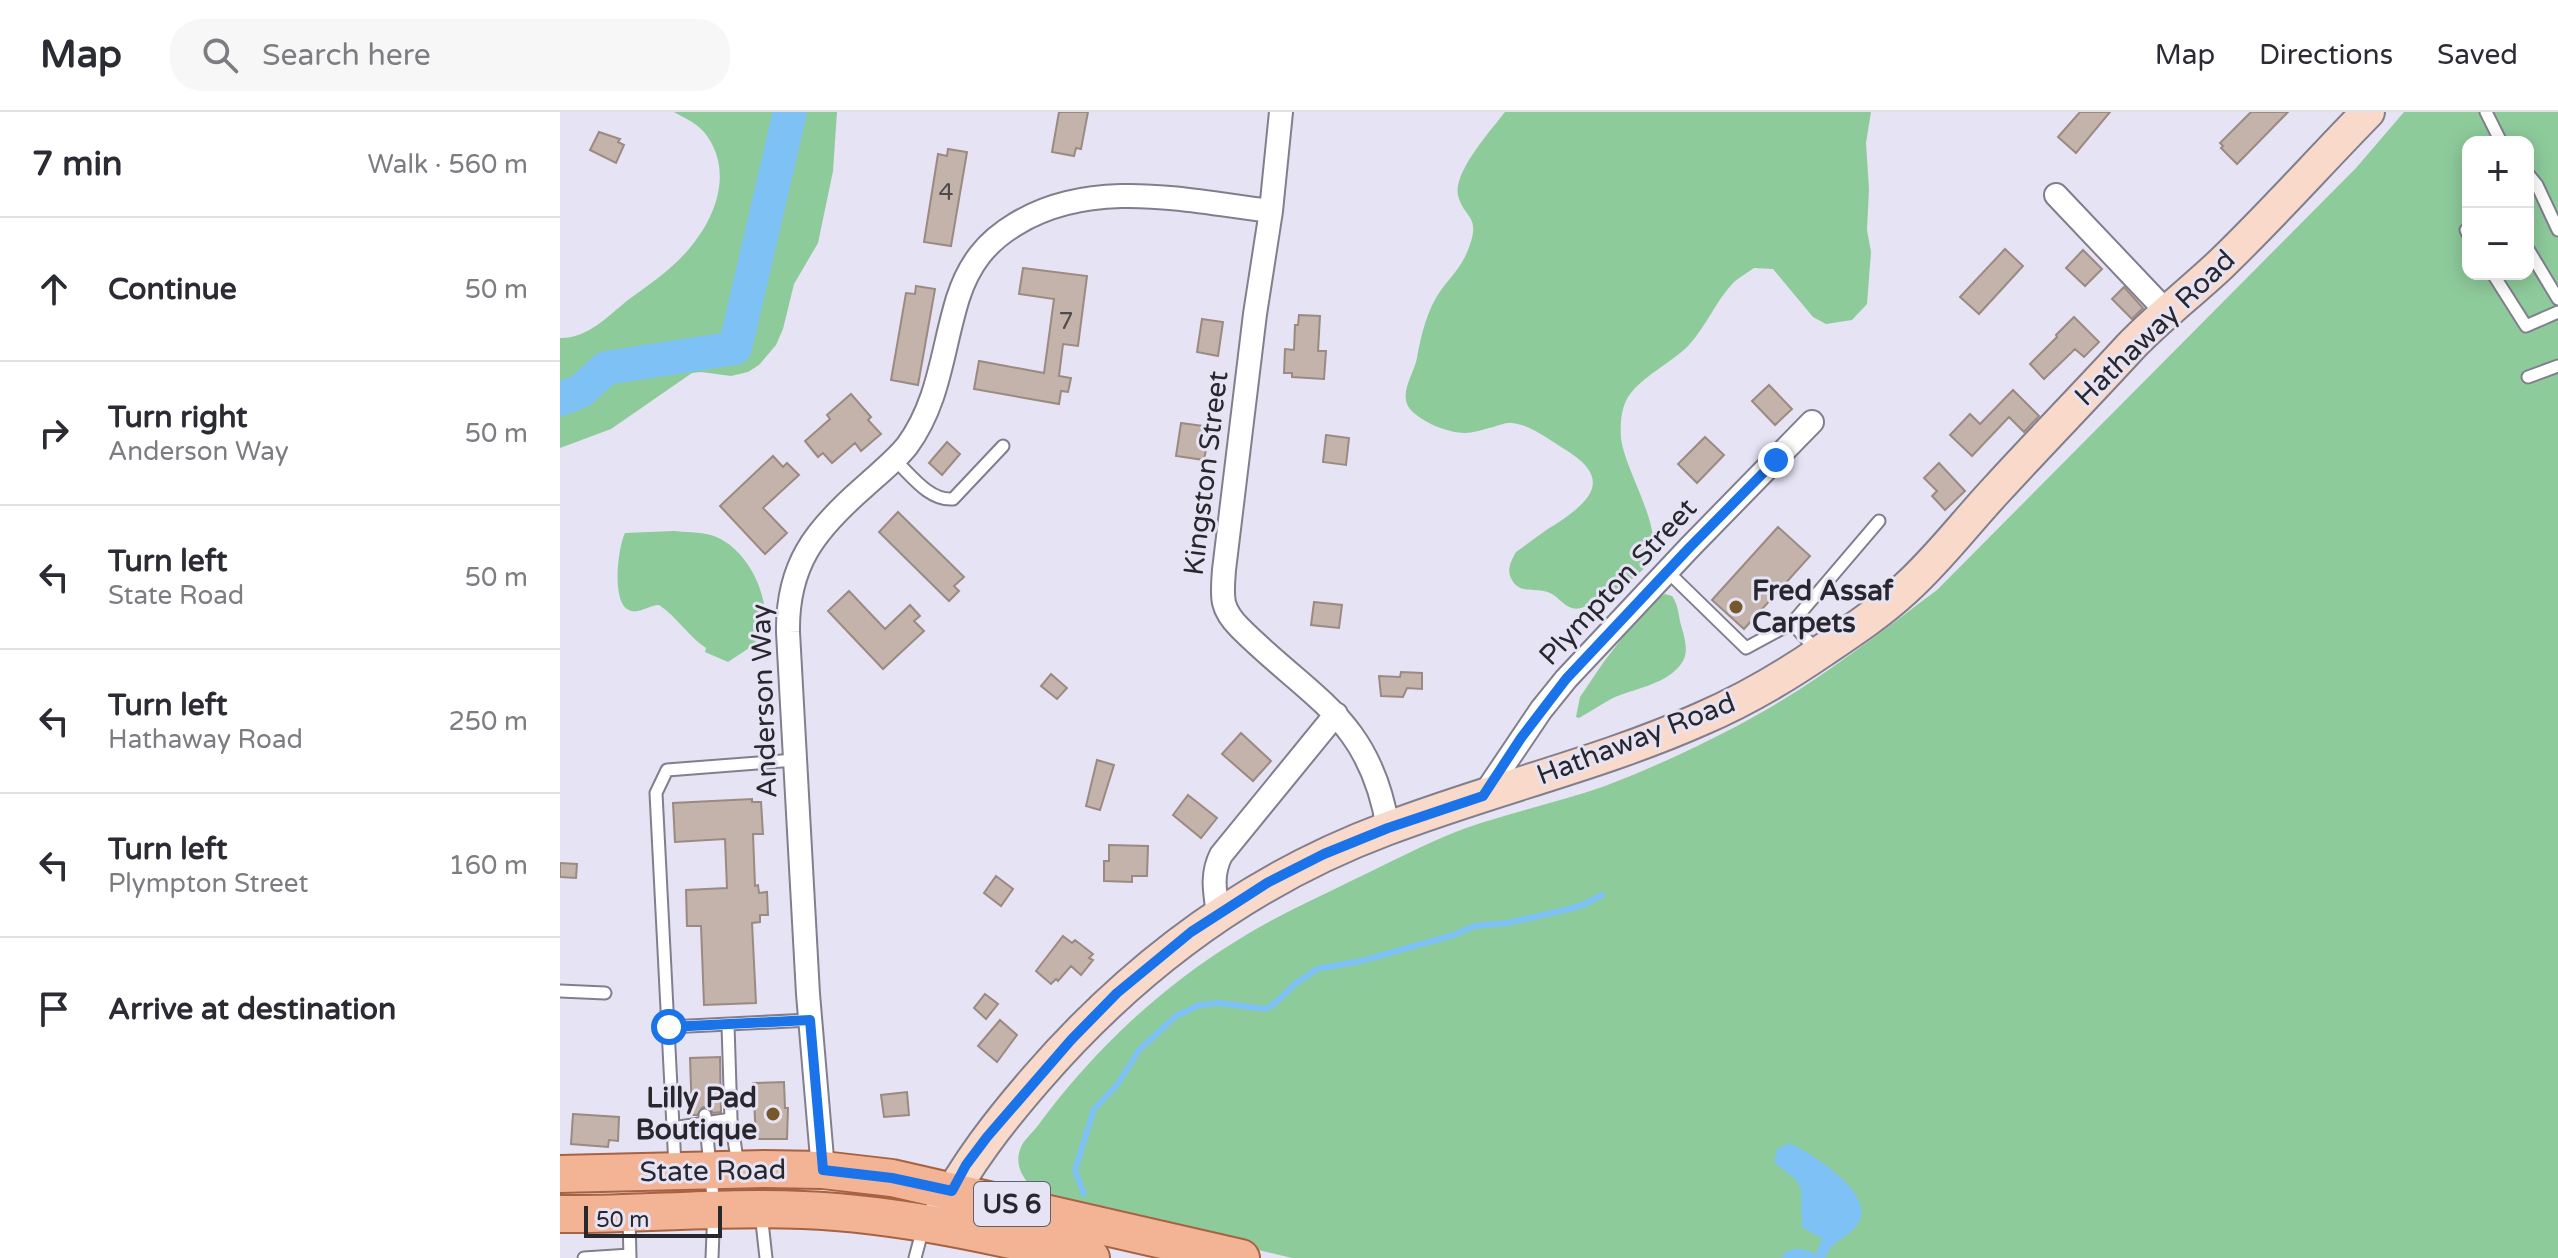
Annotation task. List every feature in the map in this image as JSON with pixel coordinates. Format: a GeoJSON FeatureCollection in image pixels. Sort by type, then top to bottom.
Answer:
{"type":"FeatureCollection","features":[{"type":"Feature","properties":{"kind":"main road","name":"Hathaway Road"},"geometry":{"type":"LineString","coordinates":[[930,1224],[987,1137],[1071,1040],[1141,972],[1218,914],[1292,870],[1388,828],[1630,747],[1703,719],[1819,653],[1905,589],[2166,311],[2226,259],[2368,112]]}},
{"type":"Feature","properties":{"kind":"main road","name":"State Road"},"geometry":{"type":"LineString","coordinates":[[560,1174],[823,1170],[892,1178],[1241,1258]]}},
{"type":"Feature","properties":{"kind":"main road","name":"State Road"},"geometry":{"type":"LineString","coordinates":[[560,1214],[714,1208],[860,1214],[930,1224],[1036,1252],[1091,1258]]}},
{"type":"Feature","properties":{"kind":"street","name":"Kingston Street"},"geometry":{"type":"LineString","coordinates":[[1281,112],[1224,570],[1223,602],[1229,617],[1252,641],[1336,714],[1355,739],[1375,777],[1388,828]]}},
{"type":"Feature","properties":{"kind":"street"},"geometry":{"type":"LineString","coordinates":[[2056,195],[2166,311]]}},
{"type":"Feature","properties":{"kind":"street","name":"Anderson Way"},"geometry":{"type":"LineString","coordinates":[[823,1170],[810,1020],[788,632],[788,601],[804,552],[821,528],[894,459],[913,436],[930,407],[956,304],[977,256],[1012,226],[1046,208],[1084,197],[1120,196],[1271,211]]}},
{"type":"Feature","properties":{"kind":"street","name":"Plympton Street"},"geometry":{"type":"LineString","coordinates":[[1483,796],[1541,710],[1667,571],[1812,422]]}},
{"type":"Feature","properties":{"kind":"street"},"geometry":{"type":"LineString","coordinates":[[1218,914],[1213,882],[1221,855],[1336,714]]}},
{"type":"Feature","properties":{"kind":"lane"},"geometry":{"type":"LineString","coordinates":[[2486,112],[2498,136]]}},
{"type":"Feature","properties":{"kind":"lane"},"geometry":{"type":"LineString","coordinates":[[2534,181],[2558,230]]}},
{"type":"Feature","properties":{"kind":"lane"},"geometry":{"type":"LineString","coordinates":[[2534,259],[2558,299]]}},
{"type":"Feature","properties":{"kind":"lane"},"geometry":{"type":"LineString","coordinates":[[2497,280],[2526,326],[2558,312]]}},
{"type":"Feature","properties":{"kind":"lane"},"geometry":{"type":"LineString","coordinates":[[2528,377],[2558,366]]}},
{"type":"Feature","properties":{"kind":"lane"},"geometry":{"type":"LineString","coordinates":[[894,459],[934,496],[942,500],[953,499],[1003,446]]}},
{"type":"Feature","properties":{"kind":"lane"},"geometry":{"type":"LineString","coordinates":[[1667,571],[1746,648],[1792,623],[1879,521]]}},
{"type":"Feature","properties":{"kind":"lane"},"geometry":{"type":"LineString","coordinates":[[1792,623],[1819,653]]}},
{"type":"Feature","properties":{"kind":"lane"},"geometry":{"type":"LineString","coordinates":[[708,1171],[673,1128],[656,793],[667,770],[795,760]]}},
{"type":"Feature","properties":{"kind":"lane"},"geometry":{"type":"LineString","coordinates":[[560,991],[605,993]]}},
{"type":"Feature","properties":{"kind":"lane"},"geometry":{"type":"LineString","coordinates":[[669,1027],[810,1020]]}},
{"type":"Feature","properties":{"kind":"lane"},"geometry":{"type":"LineString","coordinates":[[708,1171],[731,1119],[728,1025]]}},
{"type":"Feature","properties":{"kind":"lane"},"geometry":{"type":"LineString","coordinates":[[673,1128],[706,1119],[731,1119]]}},
{"type":"Feature","properties":{"kind":"lane"},"geometry":{"type":"LineString","coordinates":[[706,1119],[708,1171],[714,1208],[712,1258]]}},
{"type":"Feature","properties":{"kind":"lane"},"geometry":{"type":"LineString","coordinates":[[761,1208],[766,1258]]}},
{"type":"Feature","properties":{"kind":"lane"},"geometry":{"type":"LineString","coordinates":[[584,1258],[630,1256],[628,1212]]}},
{"type":"Feature","properties":{"kind":"lane"},"geometry":{"type":"LineString","coordinates":[[915,1258],[930,1224]]}},
{"type":"Feature","properties":{"kind":"green space"},"geometry":{"type":"Polygon","coordinates":[[[674,112],[837,112],[833,171],[818,243],[794,284],[776,345],[759,365],[748,372],[731,376],[692,373],[611,429],[560,448],[560,338],[588,331],[668,270],[699,236],[714,207],[720,177],[713,146],[701,129],[674,112]]]}},
{"type":"Feature","properties":{"kind":"green space"},"geometry":{"type":"Polygon","coordinates":[[[1505,112],[1871,112],[1866,143],[1869,189],[1867,230],[1871,252],[1867,304],[1852,320],[1826,324],[1813,317],[1773,269],[1754,268],[1734,282],[1688,346],[1641,383],[1626,401],[1621,438],[1652,533],[1650,560],[1630,581],[1589,605],[1576,609],[1545,591],[1519,588],[1512,580],[1509,569],[1516,552],[1587,498],[1593,480],[1589,471],[1566,450],[1526,426],[1509,423],[1465,433],[1451,431],[1415,414],[1406,397],[1428,314],[1463,261],[1472,238],[1473,223],[1458,195],[1461,175],[1505,112]]]}},
{"type":"Feature","properties":{"kind":"green space"},"geometry":{"type":"Polygon","coordinates":[[[2404,112],[2558,112],[2558,1258],[1292,1258],[1055,1202],[1026,1181],[1019,1165],[1021,1147],[1057,1100],[1128,1024],[1209,959],[1280,916],[1436,840],[1483,822],[1605,786],[1721,734],[1815,679],[1937,590],[2356,168],[2404,112]]]}},
{"type":"Feature","properties":{"kind":"green space"},"geometry":{"type":"Polygon","coordinates":[[[673,531],[706,534],[724,541],[746,561],[754,575],[764,605],[762,633],[752,646],[728,662],[705,652],[706,648],[659,605],[632,611],[623,605],[618,586],[618,561],[625,533],[673,531]]]}},
{"type":"Feature","properties":{"kind":"green space"},"geometry":{"type":"Polygon","coordinates":[[[1665,594],[1672,596],[1677,607],[1686,652],[1683,661],[1660,681],[1611,699],[1576,717],[1580,697],[1603,663],[1648,604],[1665,594]]]}},
{"type":"Feature","properties":{"kind":"water"},"geometry":{"type":"Polygon","coordinates":[[[1789,1143],[1839,1175],[1858,1199],[1862,1211],[1859,1222],[1833,1246],[1825,1258],[1781,1258],[1788,1251],[1797,1249],[1816,1254],[1822,1239],[1802,1227],[1801,1189],[1796,1180],[1774,1162],[1777,1149],[1789,1143]]]}},
{"type":"Feature","properties":{"kind":"building"},"geometry":{"type":"Polygon","coordinates":[[[1059,112],[1088,112],[1081,149],[1076,148],[1074,156],[1052,152],[1059,112]]]}},
{"type":"Feature","properties":{"kind":"building"},"geometry":{"type":"Polygon","coordinates":[[[2080,112],[2110,112],[2076,153],[2058,137],[2080,112]]]}},
{"type":"Feature","properties":{"kind":"building"},"geometry":{"type":"Polygon","coordinates":[[[2251,112],[2288,112],[2237,164],[2220,143],[2251,112]]]}},
{"type":"Feature","properties":{"kind":"building"},"geometry":{"type":"Polygon","coordinates":[[[599,132],[620,139],[618,142],[624,145],[616,163],[590,150],[599,132]]]}},
{"type":"Feature","properties":{"kind":"building"},"geometry":{"type":"Polygon","coordinates":[[[948,149],[967,152],[951,246],[924,242],[938,154],[947,156],[948,149]]]}},
{"type":"Feature","properties":{"kind":"building"},"geometry":{"type":"Polygon","coordinates":[[[2005,249],[2023,266],[1979,314],[1960,297],[2005,249]]]}},
{"type":"Feature","properties":{"kind":"building"},"geometry":{"type":"Polygon","coordinates":[[[2083,250],[2102,269],[2085,286],[2066,268],[2083,250]]]}},
{"type":"Feature","properties":{"kind":"building"},"geometry":{"type":"Polygon","coordinates":[[[1023,268],[1087,276],[1078,346],[1063,344],[1059,376],[1071,378],[1068,392],[1061,391],[1059,404],[974,389],[979,361],[1044,373],[1054,299],[1019,294],[1023,268]]]}},
{"type":"Feature","properties":{"kind":"building"},"geometry":{"type":"Polygon","coordinates":[[[916,286],[935,289],[918,385],[891,380],[906,293],[915,294],[916,286]]]}},
{"type":"Feature","properties":{"kind":"building"},"geometry":{"type":"Polygon","coordinates":[[[2124,287],[2143,308],[2132,319],[2112,299],[2124,287]]]}},
{"type":"Feature","properties":{"kind":"building"},"geometry":{"type":"Polygon","coordinates":[[[1299,315],[1320,316],[1318,351],[1326,351],[1324,379],[1292,377],[1292,373],[1284,373],[1285,349],[1294,350],[1295,325],[1298,325],[1299,315]]]}},
{"type":"Feature","properties":{"kind":"building"},"geometry":{"type":"Polygon","coordinates":[[[2074,317],[2099,342],[2084,357],[2075,349],[2044,379],[2030,364],[2074,317]]]}},
{"type":"Feature","properties":{"kind":"building"},"geometry":{"type":"Polygon","coordinates":[[[1202,319],[1223,322],[1218,356],[1197,352],[1202,319]]]}},
{"type":"Feature","properties":{"kind":"building"},"geometry":{"type":"Polygon","coordinates":[[[1769,385],[1792,409],[1775,425],[1752,401],[1769,385]]]}},
{"type":"Feature","properties":{"kind":"building"},"geometry":{"type":"Polygon","coordinates":[[[2013,390],[2039,416],[2024,432],[2009,417],[1972,456],[1950,435],[1970,414],[1980,424],[2013,390]]]}},
{"type":"Feature","properties":{"kind":"building"},"geometry":{"type":"Polygon","coordinates":[[[851,394],[881,434],[861,451],[855,443],[832,463],[823,453],[818,457],[805,441],[830,419],[827,415],[851,394]]]}},
{"type":"Feature","properties":{"kind":"building"},"geometry":{"type":"Polygon","coordinates":[[[1181,423],[1204,426],[1201,443],[1207,444],[1204,460],[1176,456],[1181,423]]]}},
{"type":"Feature","properties":{"kind":"building"},"geometry":{"type":"Polygon","coordinates":[[[1326,435],[1349,438],[1346,465],[1323,462],[1326,435]]]}},
{"type":"Feature","properties":{"kind":"building"},"geometry":{"type":"Polygon","coordinates":[[[1705,437],[1724,455],[1697,483],[1678,464],[1705,437]]]}},
{"type":"Feature","properties":{"kind":"building"},"geometry":{"type":"Polygon","coordinates":[[[947,442],[960,454],[942,475],[929,463],[947,442]]]}},
{"type":"Feature","properties":{"kind":"building"},"geometry":{"type":"Polygon","coordinates":[[[773,456],[783,467],[787,463],[799,475],[763,508],[787,533],[765,554],[720,506],[773,456]]]}},
{"type":"Feature","properties":{"kind":"building"},"geometry":{"type":"Polygon","coordinates":[[[1939,463],[1965,491],[1945,510],[1932,496],[1937,491],[1924,478],[1939,463]]]}},
{"type":"Feature","properties":{"kind":"building"},"geometry":{"type":"Polygon","coordinates":[[[898,512],[964,577],[954,586],[959,591],[949,601],[879,532],[898,512]]]}},
{"type":"Feature","properties":{"kind":"building"},"geometry":{"type":"Polygon","coordinates":[[[1778,527],[1810,556],[1744,629],[1712,600],[1778,527]]]}},
{"type":"Feature","properties":{"kind":"building"},"geometry":{"type":"Polygon","coordinates":[[[849,591],[885,629],[910,605],[920,616],[914,621],[924,631],[883,669],[828,611],[849,591]]]}},
{"type":"Feature","properties":{"kind":"building"},"geometry":{"type":"Polygon","coordinates":[[[1314,602],[1342,605],[1339,628],[1311,625],[1314,602]]]}},
{"type":"Feature","properties":{"kind":"building"},"geometry":{"type":"Polygon","coordinates":[[[1401,672],[1422,673],[1422,689],[1407,688],[1403,697],[1381,696],[1379,676],[1400,677],[1401,672]]]}},
{"type":"Feature","properties":{"kind":"building"},"geometry":{"type":"Polygon","coordinates":[[[1051,674],[1067,688],[1057,699],[1041,686],[1051,674]]]}},
{"type":"Feature","properties":{"kind":"building"},"geometry":{"type":"Polygon","coordinates":[[[1241,733],[1271,761],[1253,781],[1222,754],[1241,733]]]}},
{"type":"Feature","properties":{"kind":"building"},"geometry":{"type":"Polygon","coordinates":[[[1097,760],[1114,765],[1100,810],[1086,806],[1097,760]]]}},
{"type":"Feature","properties":{"kind":"building"},"geometry":{"type":"Polygon","coordinates":[[[1188,795],[1217,818],[1201,838],[1173,815],[1188,795]]]}},
{"type":"Feature","properties":{"kind":"building"},"geometry":{"type":"Polygon","coordinates":[[[752,799],[752,802],[761,802],[763,834],[753,834],[755,886],[758,885],[759,893],[767,892],[768,915],[760,915],[760,922],[752,923],[756,1003],[704,1005],[701,926],[687,926],[686,890],[727,888],[725,839],[675,842],[673,803],[752,799]]]}},
{"type":"Feature","properties":{"kind":"building"},"geometry":{"type":"Polygon","coordinates":[[[1109,845],[1148,846],[1147,876],[1132,876],[1132,882],[1104,881],[1104,861],[1109,861],[1109,845]]]}},
{"type":"Feature","properties":{"kind":"building"},"geometry":{"type":"Polygon","coordinates":[[[560,863],[577,864],[576,878],[560,877],[560,863]]]}},
{"type":"Feature","properties":{"kind":"building"},"geometry":{"type":"Polygon","coordinates":[[[996,876],[1013,889],[1001,906],[984,893],[996,876]]]}},
{"type":"Feature","properties":{"kind":"building"},"geometry":{"type":"Polygon","coordinates":[[[1063,936],[1072,943],[1075,940],[1093,954],[1089,958],[1093,960],[1081,975],[1071,966],[1058,981],[1056,979],[1051,984],[1036,971],[1063,936]]]}},
{"type":"Feature","properties":{"kind":"building"},"geometry":{"type":"Polygon","coordinates":[[[985,994],[998,1004],[986,1019],[974,1008],[985,994]]]}},
{"type":"Feature","properties":{"kind":"building"},"geometry":{"type":"Polygon","coordinates":[[[1000,1020],[1017,1035],[997,1062],[978,1046],[1000,1020]]]}},
{"type":"Feature","properties":{"kind":"building"},"geometry":{"type":"Polygon","coordinates":[[[720,1057],[721,1112],[713,1113],[703,1107],[697,1115],[692,1115],[690,1058],[720,1057]]]}},
{"type":"Feature","properties":{"kind":"building"},"geometry":{"type":"Polygon","coordinates":[[[784,1082],[785,1108],[788,1108],[787,1139],[759,1139],[756,1137],[753,1083],[784,1082]]]}},
{"type":"Feature","properties":{"kind":"building"},"geometry":{"type":"Polygon","coordinates":[[[907,1092],[909,1115],[884,1117],[881,1095],[907,1092]]]}},
{"type":"Feature","properties":{"kind":"building"},"geometry":{"type":"Polygon","coordinates":[[[573,1114],[619,1117],[618,1141],[609,1140],[608,1147],[571,1144],[573,1114]]]}},
{"type":"Feature","properties":{"kind":"waterway"},"geometry":{"type":"LineString","coordinates":[[560,399],[581,391],[606,368],[735,348],[790,112]]}},
{"type":"Feature","properties":{"kind":"waterway"},"geometry":{"type":"LineString","coordinates":[[1084,1194],[1075,1170],[1094,1109],[1117,1085],[1139,1050],[1176,1016],[1199,1005],[1220,1003],[1265,1009],[1317,969],[1361,961],[1454,935],[1474,926],[1508,923],[1565,910],[1602,895]]}},
{"type":"Feature","properties":{"kind":"place","name":"Fred Assaf Carpets"},"geometry":{"type":"Point","coordinates":[1736,607]}},
{"type":"Feature","properties":{"kind":"place","name":"Lilly Pad Boutique"},"geometry":{"type":"Point","coordinates":[773,1114]}},
{"type":"Feature","properties":{"kind":"route"},"geometry":{"type":"LineString","coordinates":[[669,1027],[810,1020],[823,1170],[892,1178],[952,1191],[987,1137],[1071,1040],[1117,993],[1191,932],[1267,883],[1324,854],[1388,828],[1483,796],[1521,738],[1566,679],[1776,460]]}}]}
